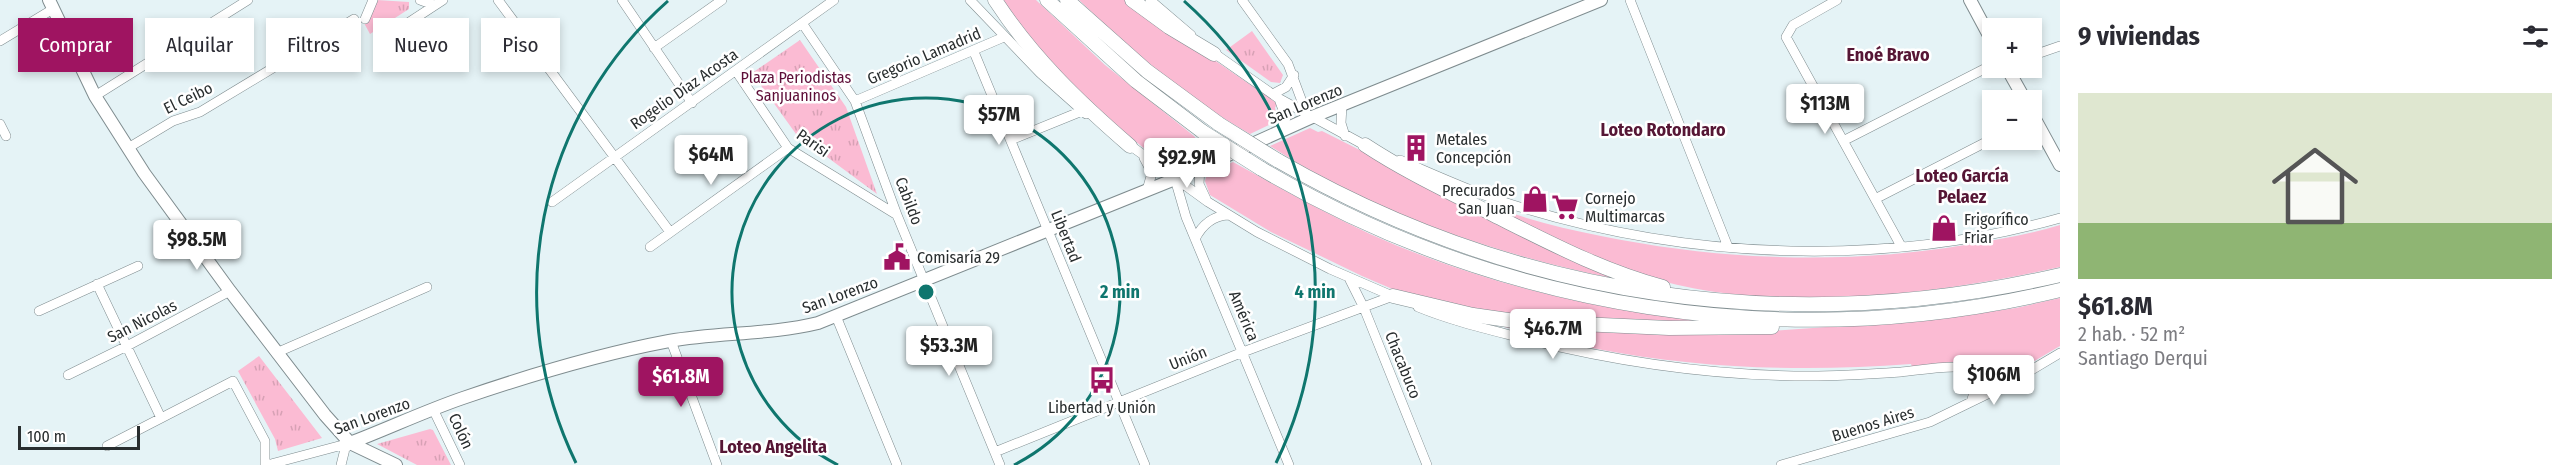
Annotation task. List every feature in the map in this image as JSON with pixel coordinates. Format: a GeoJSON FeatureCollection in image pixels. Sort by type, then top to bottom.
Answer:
{"type":"FeatureCollection","features":[{"type":"Feature","properties":{"kind":"highway"},"geometry":{"type":"LineString","coordinates":[[995,0],[1026,42],[1063,85],[1130,146]]}},
{"type":"Feature","properties":{"kind":"highway"},"geometry":{"type":"LineString","coordinates":[[1047,0],[1122,69],[1203,132],[1316,200],[1405,240],[1471,265],[1548,288],[1622,304],[1689,313],[1778,319],[1853,319]]}},
{"type":"Feature","properties":{"kind":"highway"},"geometry":{"type":"LineString","coordinates":[[1068,0],[1147,71],[1219,124],[1276,160],[1386,217],[1496,258],[1610,286],[1718,301],[1812,305],[1900,301],[1969,293],[2060,275]]}},
{"type":"Feature","properties":{"kind":"highway"},"geometry":{"type":"LineString","coordinates":[[1132,0],[1169,27],[1214,54]]}},
{"type":"Feature","properties":{"kind":"highway"},"geometry":{"type":"LineString","coordinates":[[1365,145],[1428,182],[1583,259],[1642,282],[1718,301]]}},
{"type":"Feature","properties":{"kind":"highway"},"geometry":{"type":"LineString","coordinates":[[1393,296],[1473,315],[1540,322],[1732,329],[1946,311],[2060,290]]}},
{"type":"Feature","properties":{"kind":"main road","name":"San Lorenzo"},"geometry":{"type":"LineString","coordinates":[[350,443],[461,399],[615,353],[671,341],[737,332],[794,328],[836,316],[1200,168],[1310,116],[1601,0]]}},
{"type":"Feature","properties":{"kind":"main road"},"geometry":{"type":"LineString","coordinates":[[1970,0],[1982,22]]}},
{"type":"Feature","properties":{"kind":"main road"},"geometry":{"type":"LineString","coordinates":[[51,5],[95,96],[128,148],[276,353],[350,443],[396,465]]}},
{"type":"Feature","properties":{"kind":"main road"},"geometry":{"type":"LineString","coordinates":[[2042,134],[2060,165]]}},
{"type":"Feature","properties":{"kind":"street"},"geometry":{"type":"LineString","coordinates":[[95,96],[248,0]]}},
{"type":"Feature","properties":{"kind":"street"},"geometry":{"type":"LineString","coordinates":[[365,18],[373,0]]}},
{"type":"Feature","properties":{"kind":"street"},"geometry":{"type":"LineString","coordinates":[[420,0],[438,3]]}},
{"type":"Feature","properties":{"kind":"street"},"geometry":{"type":"LineString","coordinates":[[498,0],[670,232]]}},
{"type":"Feature","properties":{"kind":"street"},"geometry":{"type":"LineString","coordinates":[[622,0],[692,103]]}},
{"type":"Feature","properties":{"kind":"street"},"geometry":{"type":"LineString","coordinates":[[654,48],[722,0]]}},
{"type":"Feature","properties":{"kind":"street","name":"Rogelio Díaz Acosta"},"geometry":{"type":"LineString","coordinates":[[552,202],[834,0]]}},
{"type":"Feature","properties":{"kind":"street"},"geometry":{"type":"LineString","coordinates":[[970,0],[1004,38],[1082,111],[1208,202],[1288,249],[1349,278],[1435,314],[1500,333],[1592,355],[1668,367],[1709,372],[1787,376],[1856,375],[1955,367],[1971,372],[1990,384],[2005,386]]}},
{"type":"Feature","properties":{"kind":"street"},"geometry":{"type":"LineString","coordinates":[[1150,0],[1214,54],[1276,96],[1365,145],[1521,208],[1616,231],[1728,247],[1840,250],[1901,246],[1985,234],[2060,218]]}},
{"type":"Feature","properties":{"kind":"street"},"geometry":{"type":"LineString","coordinates":[[1242,0],[1294,75],[1310,116]]}},
{"type":"Feature","properties":{"kind":"street"},"geometry":{"type":"LineString","coordinates":[[1630,0],[1728,247]]}},
{"type":"Feature","properties":{"kind":"street"},"geometry":{"type":"LineString","coordinates":[[1838,0],[1793,25],[1786,37],[1901,246]]}},
{"type":"Feature","properties":{"kind":"street"},"geometry":{"type":"LineString","coordinates":[[415,18],[438,3]]}},
{"type":"Feature","properties":{"kind":"street"},"geometry":{"type":"LineString","coordinates":[[0,41],[51,5]]}},
{"type":"Feature","properties":{"kind":"street","name":"Cabildo"},"geometry":{"type":"LineString","coordinates":[[802,23],[855,101],[897,215],[1000,465]]}},
{"type":"Feature","properties":{"kind":"street","name":"Gregorio Lamadrid"},"geometry":{"type":"LineString","coordinates":[[855,101],[1004,38]]}},
{"type":"Feature","properties":{"kind":"street"},"geometry":{"type":"LineString","coordinates":[[2042,52],[2060,46]]}},
{"type":"Feature","properties":{"kind":"street","name":"Libertad"},"geometry":{"type":"LineString","coordinates":[[974,52],[1145,465]]}},
{"type":"Feature","properties":{"kind":"street"},"geometry":{"type":"LineString","coordinates":[[1843,141],[1982,70]]}},
{"type":"Feature","properties":{"kind":"street","name":"Parisi"},"geometry":{"type":"LineString","coordinates":[[736,71],[788,148],[897,215]]}},
{"type":"Feature","properties":{"kind":"street","name":"El Ceibo"},"geometry":{"type":"LineString","coordinates":[[128,148],[173,121],[200,112],[267,72]]}},
{"type":"Feature","properties":{"kind":"street"},"geometry":{"type":"LineString","coordinates":[[1276,96],[1294,75]]}},
{"type":"Feature","properties":{"kind":"street"},"geometry":{"type":"LineString","coordinates":[[1276,96],[1286,118],[1279,132]]}},
{"type":"Feature","properties":{"kind":"street"},"geometry":{"type":"LineString","coordinates":[[1342,105],[1341,123],[1345,135]]}},
{"type":"Feature","properties":{"kind":"street"},"geometry":{"type":"LineString","coordinates":[[1011,140],[1082,111]]}},
{"type":"Feature","properties":{"kind":"street"},"geometry":{"type":"LineString","coordinates":[[0,123],[6,136]]}},
{"type":"Feature","properties":{"kind":"street"},"geometry":{"type":"LineString","coordinates":[[1875,199],[1982,144]]}},
{"type":"Feature","properties":{"kind":"street"},"geometry":{"type":"LineString","coordinates":[[650,247],[788,148]]}},
{"type":"Feature","properties":{"kind":"street"},"geometry":{"type":"LineString","coordinates":[[1143,156],[1152,173],[1147,190]]}},
{"type":"Feature","properties":{"kind":"street"},"geometry":{"type":"LineString","coordinates":[[1200,168],[1200,188],[1208,202]]}},
{"type":"Feature","properties":{"kind":"street","name":"América"},"geometry":{"type":"LineString","coordinates":[[1175,178],[1180,200],[1195,239],[1289,465]]}},
{"type":"Feature","properties":{"kind":"street"},"geometry":{"type":"LineString","coordinates":[[1195,239],[1204,225],[1219,216],[1228,215]]}},
{"type":"Feature","properties":{"kind":"street"},"geometry":{"type":"LineString","coordinates":[[39,311],[138,266]]}},
{"type":"Feature","properties":{"kind":"street","name":"Chacabuco"},"geometry":{"type":"LineString","coordinates":[[1349,278],[1364,308],[1427,465]]}},
{"type":"Feature","properties":{"kind":"street"},"geometry":{"type":"LineString","coordinates":[[97,284],[161,418]]}},
{"type":"Feature","properties":{"kind":"street"},"geometry":{"type":"LineString","coordinates":[[276,353],[427,287]]}},
{"type":"Feature","properties":{"kind":"street","name":"San Nicolas"},"geometry":{"type":"LineString","coordinates":[[68,375],[230,291]]}},
{"type":"Feature","properties":{"kind":"street","name":"Unión"},"geometry":{"type":"LineString","coordinates":[[995,452],[1243,352],[1393,296]]}},
{"type":"Feature","properties":{"kind":"street"},"geometry":{"type":"LineString","coordinates":[[836,316],[897,465]]}},
{"type":"Feature","properties":{"kind":"street"},"geometry":{"type":"LineString","coordinates":[[671,341],[717,465]]}},
{"type":"Feature","properties":{"kind":"street","name":"Buenos Aires"},"geometry":{"type":"LineString","coordinates":[[1781,465],[1930,422],[2005,386],[2060,353]]}},
{"type":"Feature","properties":{"kind":"street"},"geometry":{"type":"LineString","coordinates":[[1971,372],[1976,387],[1971,402]]}},
{"type":"Feature","properties":{"kind":"street"},"geometry":{"type":"LineString","coordinates":[[106,446],[233,381],[265,441],[266,465]]}},
{"type":"Feature","properties":{"kind":"street","name":"Colón"},"geometry":{"type":"LineString","coordinates":[[435,411],[460,465]]}},
{"type":"Feature","properties":{"kind":"street"},"geometry":{"type":"LineString","coordinates":[[340,465],[345,449],[350,443]]}},
{"type":"Feature","properties":{"kind":"street","name":"San Lorenzo"},"geometry":{"type":"LineString","coordinates":[[266,465],[350,443]]}},
{"type":"Feature","properties":{"kind":"green space"},"geometry":{"type":"Polygon","coordinates":[[[377,0],[409,2],[409,9],[395,18],[373,18],[373,32],[370,34],[364,23],[369,20],[377,0]]]}},
{"type":"Feature","properties":{"kind":"green space"},"geometry":{"type":"Polygon","coordinates":[[[999,0],[1036,0],[1105,65],[1194,136],[1207,153],[1175,168],[1164,159],[1160,161],[1080,97],[999,0]]]}},
{"type":"Feature","properties":{"kind":"green space"},"geometry":{"type":"Polygon","coordinates":[[[1079,0],[1127,0],[1278,104],[1275,107],[1277,121],[1250,134],[1227,120],[1160,72],[1079,0]]]}},
{"type":"Feature","properties":{"kind":"green space"},"geometry":{"type":"Polygon","coordinates":[[[1252,31],[1283,75],[1280,83],[1271,82],[1226,50],[1252,31]]]}},
{"type":"Feature","properties":{"kind":"green space","name":"Plaza Periodistas Sanjuaninos"},"geometry":{"type":"Polygon","coordinates":[[[800,40],[846,107],[877,194],[796,134],[752,73],[800,40]]]}},
{"type":"Feature","properties":{"kind":"green space"},"geometry":{"type":"Polygon","coordinates":[[[1310,128],[1318,132],[1322,131],[1616,279],[1526,257],[1437,228],[1351,192],[1270,146],[1310,128]]]}},
{"type":"Feature","properties":{"kind":"green space"},"geometry":{"type":"Polygon","coordinates":[[[1233,162],[1370,234],[1458,268],[1503,282],[1595,304],[1641,313],[1735,324],[1491,315],[1397,291],[1271,232],[1210,195],[1205,181],[1207,174],[1233,162]]]}},
{"type":"Feature","properties":{"kind":"green space"},"geometry":{"type":"Polygon","coordinates":[[[1484,202],[1527,218],[1601,236],[1693,251],[1786,257],[1879,255],[1925,251],[2005,238],[2060,225],[2060,267],[1960,286],[1906,293],[1798,298],[1745,295],[1693,288],[1624,269],[1563,242],[1484,202]]]}},
{"type":"Feature","properties":{"kind":"green space"},"geometry":{"type":"Polygon","coordinates":[[[2060,298],[2060,346],[2002,380],[1990,379],[1957,362],[1912,367],[1911,364],[1793,368],[1675,361],[1581,346],[1472,319],[1756,332],[1938,319],[2016,308],[2060,298]]]}},
{"type":"Feature","properties":{"kind":"green space"},"geometry":{"type":"Polygon","coordinates":[[[259,356],[322,438],[278,451],[275,439],[238,371],[259,356]]]}},
{"type":"Feature","properties":{"kind":"green space"},"geometry":{"type":"Polygon","coordinates":[[[433,430],[451,465],[417,465],[377,444],[433,430]]]}},
{"type":"Feature","properties":{"kind":"place","name":"Metales Concepción"},"geometry":{"type":"Point","coordinates":[1416,148]}},
{"type":"Feature","properties":{"kind":"place","name":"Precurados San Juan"},"geometry":{"type":"Point","coordinates":[1535,199]}},
{"type":"Feature","properties":{"kind":"place","name":"Cornejo Multimarcas"},"geometry":{"type":"Point","coordinates":[1565,207]}},
{"type":"Feature","properties":{"kind":"place","name":"Frigorífico Friar"},"geometry":{"type":"Point","coordinates":[1944,228]}},
{"type":"Feature","properties":{"kind":"place","name":"Comisaría 29"},"geometry":{"type":"Point","coordinates":[897,257]}},
{"type":"Feature","properties":{"kind":"place","name":"Libertad y Unión"},"geometry":{"type":"Point","coordinates":[1102,380]}},
{"type":"Feature","properties":{"kind":"district","name":"Enoé Bravo"},"geometry":{"type":"Point","coordinates":[1888,55]}},
{"type":"Feature","properties":{"kind":"district","name":"Loteo Rotondaro"},"geometry":{"type":"Point","coordinates":[1663,130]}},
{"type":"Feature","properties":{"kind":"district","name":"Loteo García Pelaez"},"geometry":{"type":"Point","coordinates":[1962,186]}},
{"type":"Feature","properties":{"kind":"district","name":"Loteo Angelita"},"geometry":{"type":"Point","coordinates":[773,447]}}]}
